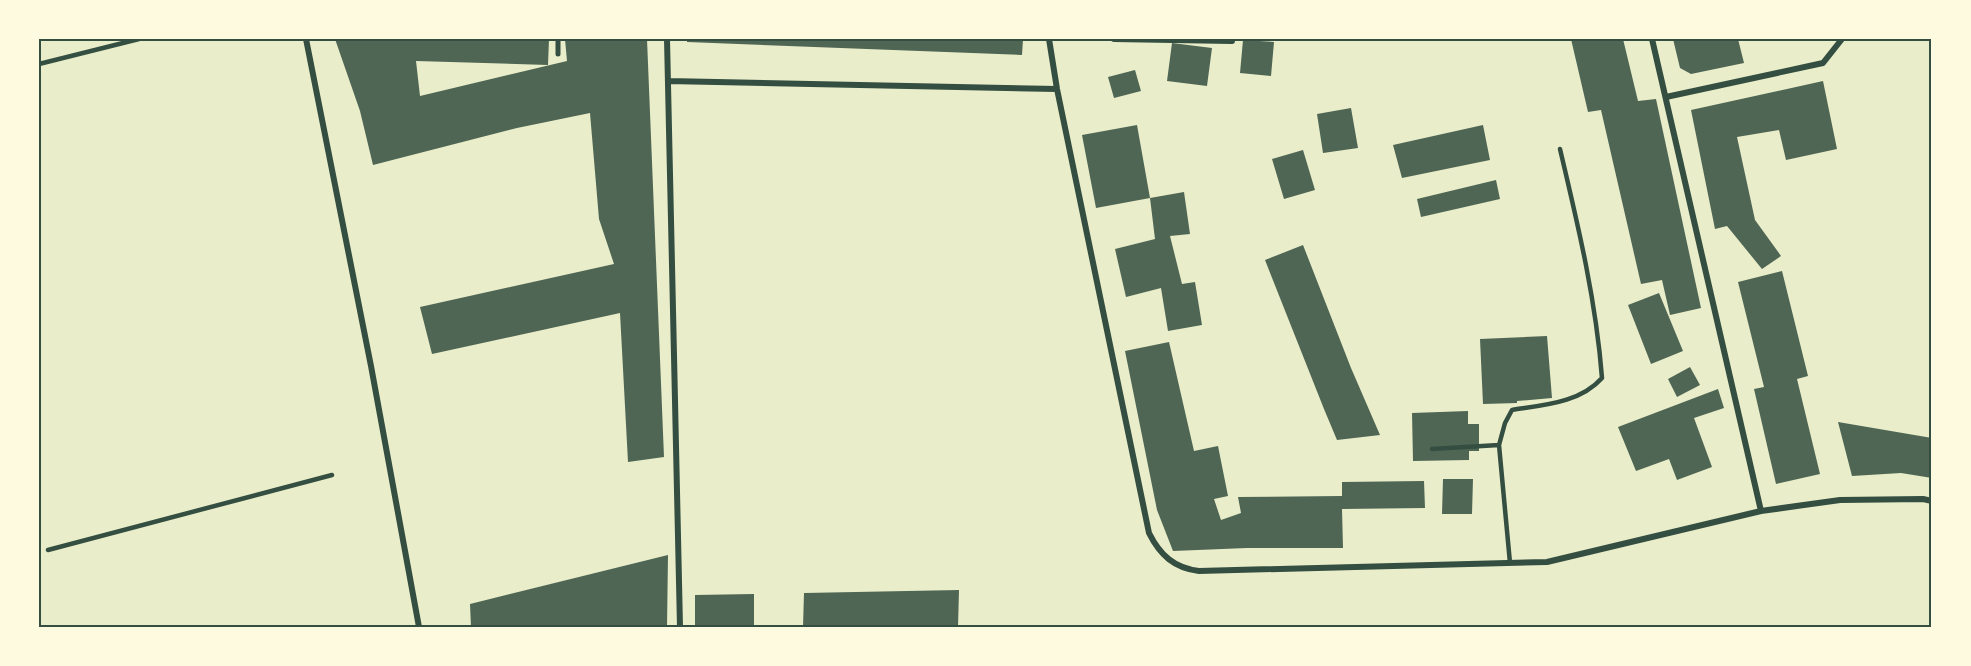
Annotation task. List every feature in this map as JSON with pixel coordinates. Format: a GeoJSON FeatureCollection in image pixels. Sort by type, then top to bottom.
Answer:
{"type":"FeatureCollection","features":[{"type":"Feature","properties":{"kind":"street"},"geometry":{"type":"LineString","coordinates":[[306,39],[369,354],[419,627]]}},
{"type":"Feature","properties":{"kind":"street"},"geometry":{"type":"LineString","coordinates":[[558,39],[558,54]]}},
{"type":"Feature","properties":{"kind":"street"},"geometry":{"type":"LineString","coordinates":[[667,39],[680,627]]}},
{"type":"Feature","properties":{"kind":"street"},"geometry":{"type":"LineString","coordinates":[[1049,39],[1057,89],[1145,520],[1149,533],[1162,554],[1178,567],[1199,571],[1547,562],[1761,511],[1840,500],[1923,498],[1932,501]]}},
{"type":"Feature","properties":{"kind":"street"},"geometry":{"type":"LineString","coordinates":[[1114,39],[1232,41],[1232,39]]}},
{"type":"Feature","properties":{"kind":"street"},"geometry":{"type":"LineString","coordinates":[[1652,39],[1761,511]]}},
{"type":"Feature","properties":{"kind":"street"},"geometry":{"type":"LineString","coordinates":[[1666,97],[1823,63],[1842,39]]}},
{"type":"Feature","properties":{"kind":"street"},"geometry":{"type":"LineString","coordinates":[[668,81],[1057,89]]}},
{"type":"Feature","properties":{"kind":"lane"},"geometry":{"type":"LineString","coordinates":[[39,64],[138,39]]}},
{"type":"Feature","properties":{"kind":"lane"},"geometry":{"type":"LineString","coordinates":[[1510,563],[1499,445],[1505,423],[1512,410],[1563,402],[1593,388],[1602,378],[1600,345],[1584,248],[1560,149]]}},
{"type":"Feature","properties":{"kind":"lane"},"geometry":{"type":"LineString","coordinates":[[1432,449],[1499,445]]}},
{"type":"Feature","properties":{"kind":"lane"},"geometry":{"type":"LineString","coordinates":[[48,550],[332,475]]}},
{"type":"Feature","properties":{"kind":"building"},"geometry":{"type":"Polygon","coordinates":[[[335,39],[549,39],[548,65],[416,61],[420,96],[567,61],[565,39],[647,39],[664,457],[628,462],[620,313],[432,354],[420,307],[614,264],[599,219],[590,113],[517,128],[373,165],[360,111],[335,39]]]}},
{"type":"Feature","properties":{"kind":"building"},"geometry":{"type":"Polygon","coordinates":[[[687,39],[1023,39],[1022,55],[687,42],[687,39]]]}},
{"type":"Feature","properties":{"kind":"building"},"geometry":{"type":"Polygon","coordinates":[[[1571,39],[1623,39],[1638,101],[1656,99],[1701,308],[1670,315],[1662,280],[1641,284],[1601,110],[1588,112],[1571,39]]]}},
{"type":"Feature","properties":{"kind":"building"},"geometry":{"type":"Polygon","coordinates":[[[1673,39],[1738,39],[1744,63],[1691,74],[1680,68],[1673,39]]]}},
{"type":"Feature","properties":{"kind":"building"},"geometry":{"type":"Polygon","coordinates":[[[1243,40],[1274,42],[1271,76],[1240,73],[1243,40]]]}},
{"type":"Feature","properties":{"kind":"building"},"geometry":{"type":"Polygon","coordinates":[[[1172,43],[1212,48],[1207,86],[1167,81],[1172,43]]]}},
{"type":"Feature","properties":{"kind":"building"},"geometry":{"type":"Polygon","coordinates":[[[1135,70],[1141,91],[1114,98],[1108,77],[1135,70]]]}},
{"type":"Feature","properties":{"kind":"building"},"geometry":{"type":"Polygon","coordinates":[[[1823,81],[1837,149],[1786,160],[1779,130],[1737,137],[1755,220],[1781,256],[1762,269],[1727,226],[1715,229],[1691,110],[1823,81]]]}},
{"type":"Feature","properties":{"kind":"building"},"geometry":{"type":"Polygon","coordinates":[[[1351,108],[1358,148],[1323,153],[1317,114],[1351,108]]]}},
{"type":"Feature","properties":{"kind":"building"},"geometry":{"type":"Polygon","coordinates":[[[1137,125],[1150,198],[1096,208],[1082,135],[1137,125]]]}},
{"type":"Feature","properties":{"kind":"building"},"geometry":{"type":"Polygon","coordinates":[[[1483,125],[1490,160],[1402,178],[1393,145],[1483,125]]]}},
{"type":"Feature","properties":{"kind":"building"},"geometry":{"type":"Polygon","coordinates":[[[1303,150],[1315,190],[1284,199],[1272,159],[1303,150]]]}},
{"type":"Feature","properties":{"kind":"building"},"geometry":{"type":"Polygon","coordinates":[[[1496,180],[1500,199],[1421,217],[1417,199],[1496,180]]]}},
{"type":"Feature","properties":{"kind":"building"},"geometry":{"type":"Polygon","coordinates":[[[1184,192],[1190,234],[1170,236],[1182,284],[1195,282],[1202,325],[1168,331],[1161,288],[1126,297],[1115,249],[1155,239],[1150,198],[1184,192]]]}},
{"type":"Feature","properties":{"kind":"building"},"geometry":{"type":"Polygon","coordinates":[[[1303,245],[1380,435],[1337,440],[1324,409],[1265,260],[1303,245]]]}},
{"type":"Feature","properties":{"kind":"building"},"geometry":{"type":"Polygon","coordinates":[[[1782,271],[1808,376],[1797,379],[1820,474],[1776,484],[1754,389],[1764,387],[1738,282],[1782,271]]]}},
{"type":"Feature","properties":{"kind":"building"},"geometry":{"type":"Polygon","coordinates":[[[1659,293],[1683,351],[1651,364],[1628,305],[1659,293]]]}},
{"type":"Feature","properties":{"kind":"building"},"geometry":{"type":"Polygon","coordinates":[[[1547,336],[1552,398],[1517,401],[1517,403],[1483,404],[1480,339],[1547,336]]]}},
{"type":"Feature","properties":{"kind":"building"},"geometry":{"type":"Polygon","coordinates":[[[1169,342],[1194,451],[1218,446],[1228,496],[1214,499],[1221,520],[1241,513],[1238,497],[1342,496],[1342,482],[1424,481],[1425,508],[1342,509],[1343,548],[1173,551],[1157,510],[1125,351],[1169,342]]]}},
{"type":"Feature","properties":{"kind":"building"},"geometry":{"type":"Polygon","coordinates":[[[1690,367],[1700,385],[1677,397],[1668,379],[1690,367]]]}},
{"type":"Feature","properties":{"kind":"building"},"geometry":{"type":"Polygon","coordinates":[[[1718,389],[1724,408],[1694,418],[1712,467],[1677,480],[1669,459],[1636,471],[1618,427],[1718,389]]]}},
{"type":"Feature","properties":{"kind":"building"},"geometry":{"type":"Polygon","coordinates":[[[1468,411],[1468,424],[1479,424],[1479,451],[1469,451],[1469,460],[1413,461],[1412,413],[1468,411]]]}},
{"type":"Feature","properties":{"kind":"building"},"geometry":{"type":"Polygon","coordinates":[[[1838,422],[1932,438],[1932,478],[1901,473],[1852,476],[1838,422]]]}},
{"type":"Feature","properties":{"kind":"building"},"geometry":{"type":"Polygon","coordinates":[[[1443,479],[1473,479],[1472,514],[1442,514],[1443,479]]]}},
{"type":"Feature","properties":{"kind":"building"},"geometry":{"type":"Polygon","coordinates":[[[668,555],[667,627],[471,627],[470,604],[668,555]]]}},
{"type":"Feature","properties":{"kind":"building"},"geometry":{"type":"Polygon","coordinates":[[[959,590],[958,627],[803,627],[804,593],[959,590]]]}},
{"type":"Feature","properties":{"kind":"building"},"geometry":{"type":"Polygon","coordinates":[[[754,594],[754,627],[695,627],[695,595],[754,594]]]}}]}
